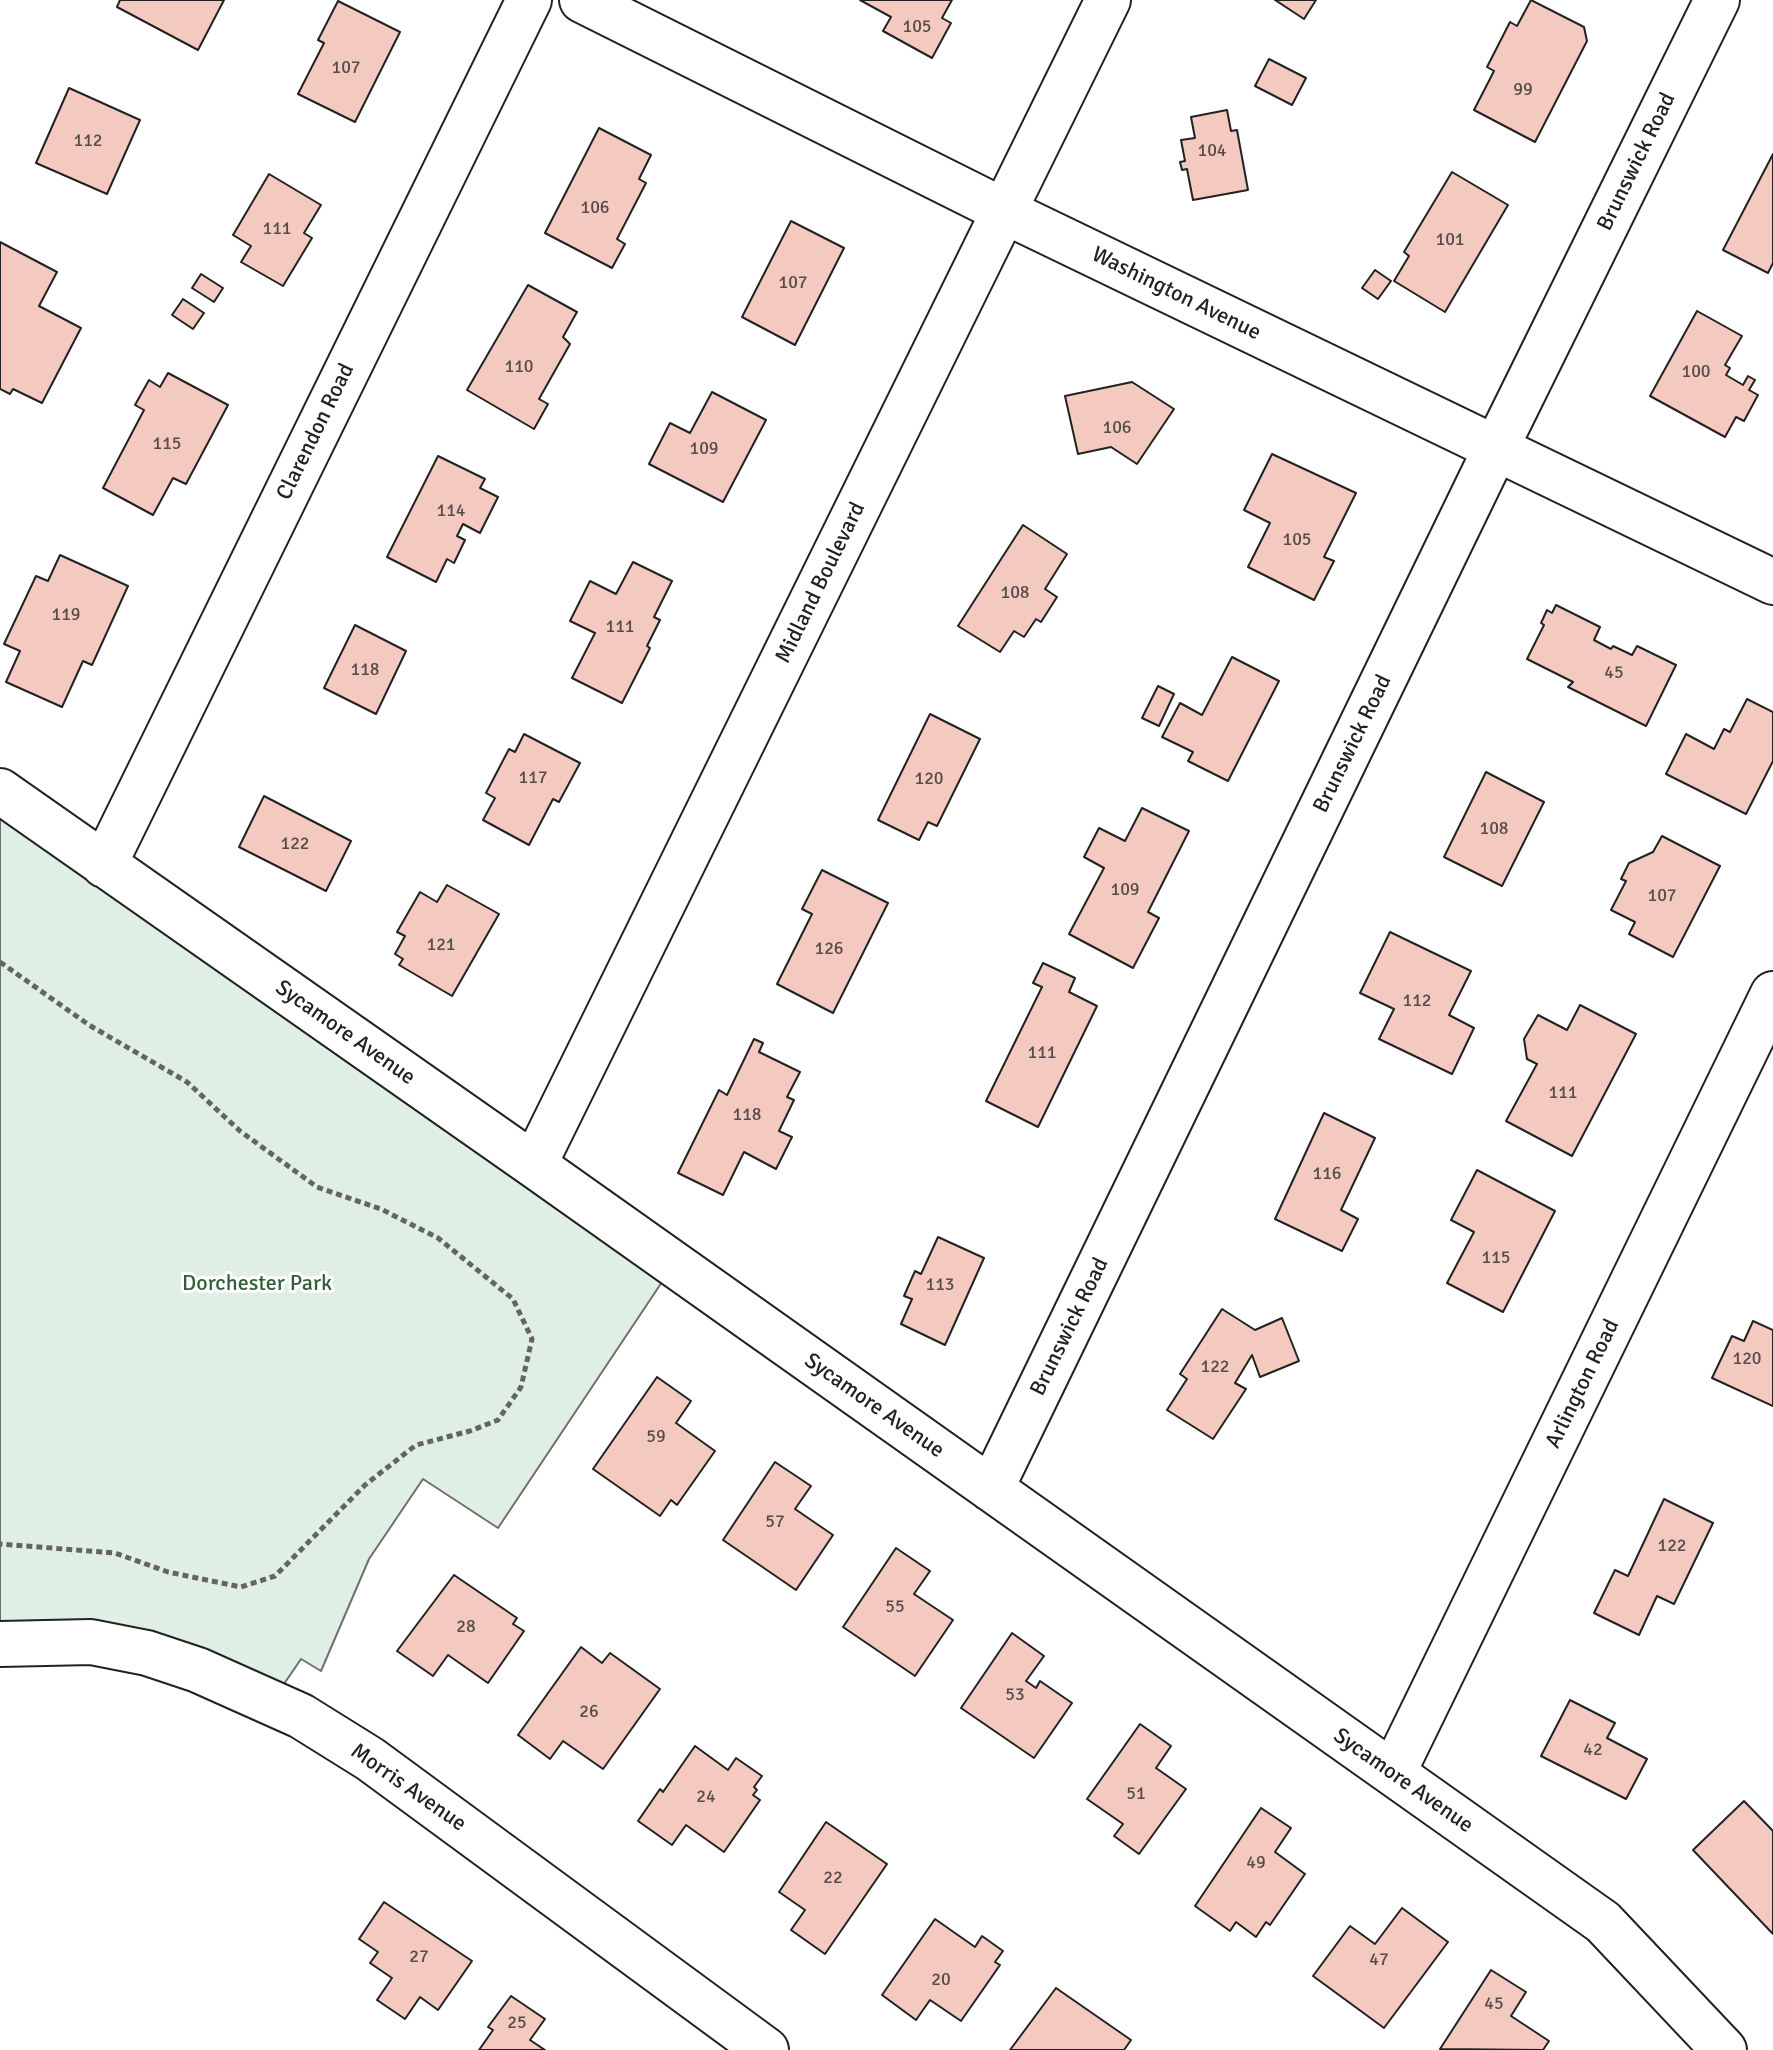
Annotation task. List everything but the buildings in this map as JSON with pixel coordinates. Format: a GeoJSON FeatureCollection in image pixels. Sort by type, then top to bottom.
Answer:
{"type":"FeatureCollection","features":[{"type":"Feature","properties":{"kind":"street","name":"Clarendon Road"},"geometry":{"type":"LineString","coordinates":[[104,865],[529,0]]}},
{"type":"Feature","properties":{"kind":"street","name":"Washington Avenue"},"geometry":{"type":"LineString","coordinates":[[582,0],[1004,211],[1773,582]]}},
{"type":"Feature","properties":{"kind":"street","name":"Midland Boulevard"},"geometry":{"type":"LineString","coordinates":[[534,1165],[1108,0]]}},
{"type":"Feature","properties":{"kind":"street","name":"Brunswick Road"},"geometry":{"type":"LineString","coordinates":[[991,1489],[1717,0]]}},
{"type":"Feature","properties":{"kind":"street","name":"Sycamore Avenue"},"geometry":{"type":"LineString","coordinates":[[0,791],[1603,1922],[1724,2050]]}},
{"type":"Feature","properties":{"kind":"street","name":"Arlington Road"},"geometry":{"type":"LineString","coordinates":[[1393,1773],[1773,994]]}},
{"type":"Feature","properties":{"kind":"street","name":"Morris Avenue"},"geometry":{"type":"LineString","coordinates":[[0,1644],[91,1642],[147,1653],[198,1670],[301,1716],[370,1759],[766,2050]]}},
{"type":"Feature","properties":{"kind":"path"},"geometry":{"type":"LineString","coordinates":[[0,962],[89,1025],[187,1082],[240,1131],[317,1187],[381,1209],[438,1238],[513,1299],[532,1339],[521,1387],[498,1420],[416,1445],[365,1485],[275,1576],[241,1587],[168,1572],[115,1553],[0,1544]]}},
{"type":"Feature","properties":{"kind":"green space","name":"Dorchester Park"},"geometry":{"type":"Polygon","coordinates":[[[0,790],[674,1264],[498,1528],[423,1479],[369,1559],[321,1671],[301,1659],[271,1703],[198,1670],[0,1644],[0,790]]]}}]}
